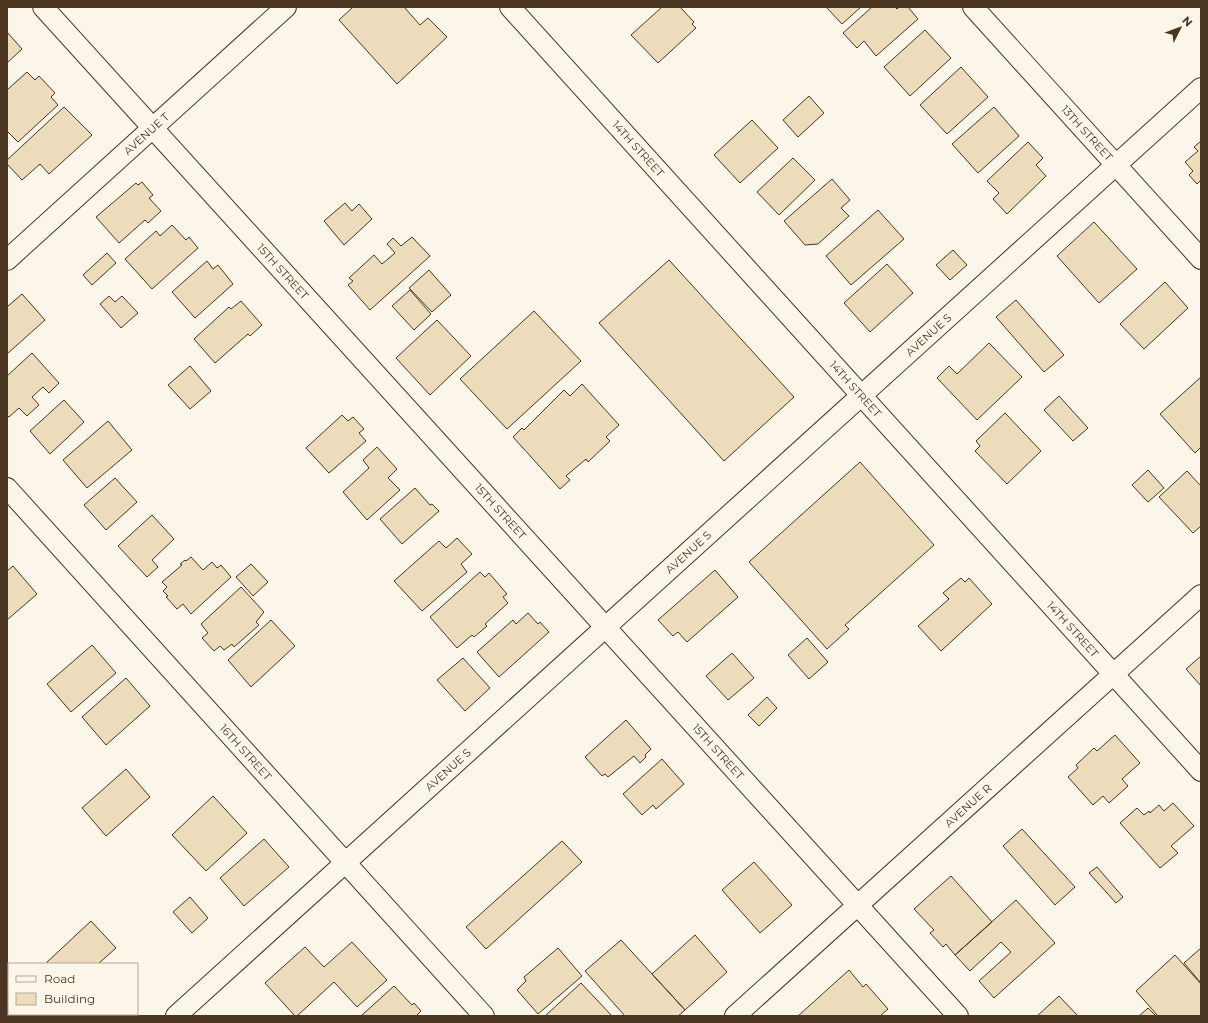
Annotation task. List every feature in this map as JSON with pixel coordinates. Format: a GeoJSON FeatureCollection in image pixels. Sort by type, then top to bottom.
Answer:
{"type":"FeatureCollection","features":[{"type":"Feature","properties":{"kind":"street","name":"15TH STREET"},"geometry":{"type":"LineString","coordinates":[[44,7],[958,1016]]}},
{"type":"Feature","properties":{"kind":"street","name":"AVENUE T"},"geometry":{"type":"LineString","coordinates":[[7,260],[286,7]]}},
{"type":"Feature","properties":{"kind":"street","name":"14TH STREET"},"geometry":{"type":"LineString","coordinates":[[510,7],[1201,771]]}},
{"type":"Feature","properties":{"kind":"street","name":"13TH STREET"},"geometry":{"type":"LineString","coordinates":[[973,7],[1201,259]]}},
{"type":"Feature","properties":{"kind":"street","name":"AVENUE S"},"geometry":{"type":"LineString","coordinates":[[176,1016],[1201,88]]}},
{"type":"Feature","properties":{"kind":"street","name":"16TH STREET"},"geometry":{"type":"LineString","coordinates":[[7,488],[484,1016]]}},
{"type":"Feature","properties":{"kind":"street","name":"AVENUE R"},"geometry":{"type":"LineString","coordinates":[[735,1016],[1201,595]]}},
{"type":"Feature","properties":{"kind":"building"},"geometry":{"type":"Polygon","coordinates":[[[353,7],[404,7],[420,25],[428,18],[447,37],[397,84],[339,20],[353,7]]]}},
{"type":"Feature","properties":{"kind":"building"},"geometry":{"type":"Polygon","coordinates":[[[662,7],[680,7],[694,22],[692,24],[696,28],[658,63],[631,35],[662,7]]]}},
{"type":"Feature","properties":{"kind":"building"},"geometry":{"type":"Polygon","coordinates":[[[826,7],[861,7],[842,24],[826,7]]]}},
{"type":"Feature","properties":{"kind":"building"},"geometry":{"type":"Polygon","coordinates":[[[872,7],[895,7],[897,9],[899,7],[908,7],[918,19],[876,56],[864,41],[857,48],[843,33],[872,7]]]}},
{"type":"Feature","properties":{"kind":"building"},"geometry":{"type":"Polygon","coordinates":[[[925,30],[951,58],[910,96],[884,67],[925,30]]]}},
{"type":"Feature","properties":{"kind":"building"},"geometry":{"type":"Polygon","coordinates":[[[7,32],[22,49],[7,63],[7,32]]]}},
{"type":"Feature","properties":{"kind":"building"},"geometry":{"type":"Polygon","coordinates":[[[961,67],[988,97],[947,134],[920,105],[961,67]]]}},
{"type":"Feature","properties":{"kind":"building"},"geometry":{"type":"Polygon","coordinates":[[[27,72],[35,80],[39,76],[55,93],[51,97],[58,105],[18,142],[7,131],[7,90],[27,72]]]}},
{"type":"Feature","properties":{"kind":"building"},"geometry":{"type":"Polygon","coordinates":[[[809,96],[824,113],[798,137],[783,120],[809,96]]]}},
{"type":"Feature","properties":{"kind":"building"},"geometry":{"type":"Polygon","coordinates":[[[64,107],[92,135],[49,174],[40,164],[22,180],[7,164],[7,160],[64,107]]]}},
{"type":"Feature","properties":{"kind":"building"},"geometry":{"type":"Polygon","coordinates":[[[994,107],[1019,136],[978,173],[952,144],[994,107]]]}},
{"type":"Feature","properties":{"kind":"building"},"geometry":{"type":"Polygon","coordinates":[[[752,120],[778,148],[740,183],[714,155],[752,120]]]}},
{"type":"Feature","properties":{"kind":"building"},"geometry":{"type":"Polygon","coordinates":[[[1201,141],[1201,180],[1197,184],[1189,175],[1193,171],[1185,162],[1198,151],[1194,147],[1201,141]]]}},
{"type":"Feature","properties":{"kind":"building"},"geometry":{"type":"Polygon","coordinates":[[[1028,142],[1043,158],[1036,165],[1046,176],[1007,214],[993,199],[999,193],[987,181],[1028,142]]]}},
{"type":"Feature","properties":{"kind":"building"},"geometry":{"type":"Polygon","coordinates":[[[793,158],[815,180],[779,215],[757,192],[793,158]]]}},
{"type":"Feature","properties":{"kind":"building"},"geometry":{"type":"Polygon","coordinates":[[[832,179],[850,200],[841,208],[849,216],[818,244],[805,245],[784,221],[832,179]]]}},
{"type":"Feature","properties":{"kind":"building"},"geometry":{"type":"Polygon","coordinates":[[[142,182],[153,195],[149,198],[161,211],[148,223],[145,220],[119,243],[96,217],[136,183],[138,185],[142,182]]]}},
{"type":"Feature","properties":{"kind":"building"},"geometry":{"type":"Polygon","coordinates":[[[345,203],[352,211],[359,204],[372,219],[344,245],[324,221],[345,203]]]}},
{"type":"Feature","properties":{"kind":"building"},"geometry":{"type":"Polygon","coordinates":[[[878,210],[904,239],[851,285],[826,256],[878,210]]]}},
{"type":"Feature","properties":{"kind":"building"},"geometry":{"type":"Polygon","coordinates":[[[1094,222],[1137,269],[1099,303],[1057,256],[1094,222]]]}},
{"type":"Feature","properties":{"kind":"building"},"geometry":{"type":"Polygon","coordinates":[[[172,225],[186,240],[189,237],[198,248],[152,289],[125,259],[156,231],[160,236],[172,225]]]}},
{"type":"Feature","properties":{"kind":"building"},"geometry":{"type":"Polygon","coordinates":[[[412,237],[430,256],[370,310],[348,285],[353,281],[349,278],[374,255],[382,264],[395,253],[387,244],[393,238],[401,246],[412,237]]]}},
{"type":"Feature","properties":{"kind":"building"},"geometry":{"type":"Polygon","coordinates":[[[953,250],[967,265],[950,280],[936,265],[953,250]]]}},
{"type":"Feature","properties":{"kind":"building"},"geometry":{"type":"Polygon","coordinates":[[[107,253],[116,263],[92,285],[83,275],[107,253]]]}},
{"type":"Feature","properties":{"kind":"building"},"geometry":{"type":"Polygon","coordinates":[[[669,260],[794,397],[724,461],[599,323],[669,260]]]}},
{"type":"Feature","properties":{"kind":"building"},"geometry":{"type":"Polygon","coordinates":[[[207,261],[213,269],[218,265],[233,284],[195,318],[172,292],[207,261]]]}},
{"type":"Feature","properties":{"kind":"building"},"geometry":{"type":"Polygon","coordinates":[[[887,264],[913,293],[870,332],[844,303],[887,264]]]}},
{"type":"Feature","properties":{"kind":"building"},"geometry":{"type":"Polygon","coordinates":[[[429,270],[451,295],[432,312],[409,288],[429,270]]]}},
{"type":"Feature","properties":{"kind":"building"},"geometry":{"type":"Polygon","coordinates":[[[1165,282],[1188,308],[1144,349],[1120,324],[1165,282]]]}},
{"type":"Feature","properties":{"kind":"building"},"geometry":{"type":"Polygon","coordinates":[[[410,290],[431,314],[414,330],[392,306],[410,290]]]}},
{"type":"Feature","properties":{"kind":"building"},"geometry":{"type":"Polygon","coordinates":[[[22,294],[45,320],[7,354],[7,307],[22,294]]]}},
{"type":"Feature","properties":{"kind":"building"},"geometry":{"type":"Polygon","coordinates":[[[109,296],[115,302],[122,296],[138,313],[121,328],[100,304],[109,296]]]}},
{"type":"Feature","properties":{"kind":"building"},"geometry":{"type":"Polygon","coordinates":[[[1016,300],[1064,355],[1044,372],[996,317],[1016,300]]]}},
{"type":"Feature","properties":{"kind":"building"},"geometry":{"type":"Polygon","coordinates":[[[241,301],[262,325],[250,336],[248,334],[215,363],[194,339],[229,307],[231,309],[241,301]]]}},
{"type":"Feature","properties":{"kind":"building"},"geometry":{"type":"Polygon","coordinates":[[[534,311],[581,361],[507,429],[460,379],[534,311]]]}},
{"type":"Feature","properties":{"kind":"building"},"geometry":{"type":"Polygon","coordinates":[[[437,320],[471,356],[430,395],[396,358],[437,320]]]}},
{"type":"Feature","properties":{"kind":"building"},"geometry":{"type":"Polygon","coordinates":[[[989,343],[1022,377],[977,420],[937,378],[949,366],[957,374],[989,343]]]}},
{"type":"Feature","properties":{"kind":"building"},"geometry":{"type":"Polygon","coordinates":[[[32,353],[59,383],[49,393],[43,387],[32,397],[39,405],[27,416],[19,408],[9,417],[7,415],[7,376],[32,353]]]}},
{"type":"Feature","properties":{"kind":"building"},"geometry":{"type":"Polygon","coordinates":[[[190,366],[211,391],[190,409],[168,385],[190,366]]]}},
{"type":"Feature","properties":{"kind":"building"},"geometry":{"type":"Polygon","coordinates":[[[1201,377],[1201,447],[1195,453],[1160,414],[1201,377]]]}},
{"type":"Feature","properties":{"kind":"building"},"geometry":{"type":"Polygon","coordinates":[[[582,384],[619,425],[606,437],[610,441],[588,462],[586,459],[566,476],[570,480],[560,489],[513,437],[522,428],[524,430],[564,390],[570,396],[582,384]]]}},
{"type":"Feature","properties":{"kind":"building"},"geometry":{"type":"Polygon","coordinates":[[[1059,396],[1088,428],[1073,441],[1044,410],[1059,396]]]}},
{"type":"Feature","properties":{"kind":"building"},"geometry":{"type":"Polygon","coordinates":[[[64,400],[84,422],[50,454],[30,431],[64,400]]]}},
{"type":"Feature","properties":{"kind":"building"},"geometry":{"type":"Polygon","coordinates":[[[1005,413],[1041,451],[1007,484],[975,451],[980,446],[976,441],[1005,413]]]}},
{"type":"Feature","properties":{"kind":"building"},"geometry":{"type":"Polygon","coordinates":[[[342,415],[348,421],[353,417],[364,429],[359,433],[366,441],[329,473],[306,448],[342,415]]]}},
{"type":"Feature","properties":{"kind":"building"},"geometry":{"type":"Polygon","coordinates":[[[108,421],[132,450],[87,488],[63,460],[108,421]]]}},
{"type":"Feature","properties":{"kind":"building"},"geometry":{"type":"Polygon","coordinates":[[[377,447],[397,469],[388,478],[400,490],[367,520],[343,492],[369,468],[363,460],[377,447]]]}},
{"type":"Feature","properties":{"kind":"building"},"geometry":{"type":"Polygon","coordinates":[[[860,462],[934,545],[845,625],[849,629],[827,649],[749,562],[860,462]]]}},
{"type":"Feature","properties":{"kind":"building"},"geometry":{"type":"Polygon","coordinates":[[[1148,470],[1164,488],[1148,502],[1132,485],[1148,470]]]}},
{"type":"Feature","properties":{"kind":"building"},"geometry":{"type":"Polygon","coordinates":[[[1187,471],[1201,486],[1201,526],[1193,533],[1159,497],[1187,471]]]}},
{"type":"Feature","properties":{"kind":"building"},"geometry":{"type":"Polygon","coordinates":[[[115,478],[137,502],[106,530],[84,505],[115,478]]]}},
{"type":"Feature","properties":{"kind":"building"},"geometry":{"type":"Polygon","coordinates":[[[415,488],[430,505],[432,504],[439,511],[402,544],[380,519],[415,488]]]}},
{"type":"Feature","properties":{"kind":"building"},"geometry":{"type":"Polygon","coordinates":[[[152,515],[174,539],[152,560],[158,567],[147,577],[118,546],[152,515]]]}},
{"type":"Feature","properties":{"kind":"building"},"geometry":{"type":"Polygon","coordinates":[[[457,538],[472,554],[461,564],[467,572],[422,611],[394,581],[439,541],[446,548],[457,538]]]}},
{"type":"Feature","properties":{"kind":"building"},"geometry":{"type":"Polygon","coordinates":[[[191,557],[203,570],[212,562],[217,568],[221,565],[231,577],[191,614],[183,604],[177,609],[166,597],[168,596],[163,591],[167,587],[162,582],[182,565],[180,564],[191,557]]]}},
{"type":"Feature","properties":{"kind":"building"},"geometry":{"type":"Polygon","coordinates":[[[251,564],[268,582],[253,596],[236,577],[251,564]]]}},
{"type":"Feature","properties":{"kind":"building"},"geometry":{"type":"Polygon","coordinates":[[[13,566],[37,594],[7,620],[7,571],[13,566]]]}},
{"type":"Feature","properties":{"kind":"building"},"geometry":{"type":"Polygon","coordinates":[[[715,570],[738,597],[687,642],[678,632],[673,636],[658,620],[715,570]]]}},
{"type":"Feature","properties":{"kind":"building"},"geometry":{"type":"Polygon","coordinates":[[[480,572],[485,577],[489,573],[507,594],[503,597],[508,603],[485,624],[487,626],[474,637],[472,635],[457,648],[430,617],[480,572]]]}},
{"type":"Feature","properties":{"kind":"building"},"geometry":{"type":"Polygon","coordinates":[[[961,578],[965,582],[969,578],[992,604],[941,651],[918,626],[949,599],[943,593],[961,578]]]}},
{"type":"Feature","properties":{"kind":"building"},"geometry":{"type":"Polygon","coordinates":[[[241,587],[264,612],[256,622],[259,625],[234,647],[232,644],[224,650],[220,646],[214,651],[202,638],[208,633],[201,624],[241,587]]]}},
{"type":"Feature","properties":{"kind":"building"},"geometry":{"type":"Polygon","coordinates":[[[528,613],[538,624],[540,622],[549,632],[499,677],[477,652],[513,620],[516,624],[528,613]]]}},
{"type":"Feature","properties":{"kind":"building"},"geometry":{"type":"Polygon","coordinates":[[[271,620],[295,646],[251,687],[228,660],[271,620]]]}},
{"type":"Feature","properties":{"kind":"building"},"geometry":{"type":"Polygon","coordinates":[[[807,638],[828,662],[809,679],[788,655],[807,638]]]}},
{"type":"Feature","properties":{"kind":"building"},"geometry":{"type":"Polygon","coordinates":[[[92,645],[116,673],[71,712],[47,684],[92,645]]]}},
{"type":"Feature","properties":{"kind":"building"},"geometry":{"type":"Polygon","coordinates":[[[732,653],[754,678],[728,700],[706,676],[732,653]]]}},
{"type":"Feature","properties":{"kind":"building"},"geometry":{"type":"Polygon","coordinates":[[[1201,656],[1201,686],[1186,669],[1201,656]]]}},
{"type":"Feature","properties":{"kind":"building"},"geometry":{"type":"Polygon","coordinates":[[[463,658],[490,688],[465,711],[437,680],[463,658]]]}},
{"type":"Feature","properties":{"kind":"building"},"geometry":{"type":"Polygon","coordinates":[[[126,678],[150,706],[106,745],[82,717],[126,678]]]}},
{"type":"Feature","properties":{"kind":"building"},"geometry":{"type":"Polygon","coordinates":[[[767,697],[777,708],[759,726],[748,715],[767,697]]]}},
{"type":"Feature","properties":{"kind":"building"},"geometry":{"type":"Polygon","coordinates":[[[626,720],[651,749],[640,763],[634,756],[608,777],[605,774],[602,776],[585,757],[626,720]]]}},
{"type":"Feature","properties":{"kind":"building"},"geometry":{"type":"Polygon","coordinates":[[[1115,735],[1140,763],[1122,779],[1128,786],[1109,803],[1103,796],[1093,805],[1068,777],[1078,768],[1076,765],[1094,748],[1097,751],[1115,735]]]}},
{"type":"Feature","properties":{"kind":"building"},"geometry":{"type":"Polygon","coordinates":[[[662,759],[684,784],[656,809],[653,805],[642,815],[623,794],[662,759]]]}},
{"type":"Feature","properties":{"kind":"building"},"geometry":{"type":"Polygon","coordinates":[[[126,769],[150,797],[106,836],[82,808],[126,769]]]}},
{"type":"Feature","properties":{"kind":"building"},"geometry":{"type":"Polygon","coordinates":[[[213,796],[247,833],[206,871],[172,835],[213,796]]]}},
{"type":"Feature","properties":{"kind":"building"},"geometry":{"type":"Polygon","coordinates":[[[1173,803],[1194,826],[1171,846],[1178,853],[1160,868],[1120,823],[1137,808],[1144,815],[1149,811],[1150,813],[1159,805],[1164,811],[1173,803]]]}},
{"type":"Feature","properties":{"kind":"building"},"geometry":{"type":"Polygon","coordinates":[[[1022,829],[1075,887],[1055,905],[1003,846],[1022,829]]]}},
{"type":"Feature","properties":{"kind":"building"},"geometry":{"type":"Polygon","coordinates":[[[264,839],[289,867],[244,906],[220,878],[264,839]]]}},
{"type":"Feature","properties":{"kind":"building"},"geometry":{"type":"Polygon","coordinates":[[[562,841],[582,862],[486,949],[466,927],[562,841]]]}},
{"type":"Feature","properties":{"kind":"building"},"geometry":{"type":"Polygon","coordinates":[[[754,862],[792,905],[760,933],[722,890],[754,862]]]}},
{"type":"Feature","properties":{"kind":"building"},"geometry":{"type":"Polygon","coordinates":[[[1097,867],[1123,897],[1116,903],[1089,873],[1097,867]]]}},
{"type":"Feature","properties":{"kind":"building"},"geometry":{"type":"Polygon","coordinates":[[[951,876],[992,922],[955,955],[946,944],[943,947],[930,933],[934,930],[914,909],[951,876]]]}},
{"type":"Feature","properties":{"kind":"building"},"geometry":{"type":"Polygon","coordinates":[[[190,897],[208,918],[192,933],[173,912],[190,897]]]}},
{"type":"Feature","properties":{"kind":"building"},"geometry":{"type":"Polygon","coordinates":[[[1016,900],[1055,943],[994,998],[979,981],[1011,952],[1001,942],[970,971],[955,955],[1016,900]]]}},
{"type":"Feature","properties":{"kind":"building"},"geometry":{"type":"Polygon","coordinates":[[[91,921],[116,948],[99,963],[46,963],[91,921]]]}},
{"type":"Feature","properties":{"kind":"building"},"geometry":{"type":"Polygon","coordinates":[[[695,935],[727,972],[685,1010],[652,974],[695,935]]]}},
{"type":"Feature","properties":{"kind":"building"},"geometry":{"type":"Polygon","coordinates":[[[621,940],[685,1010],[678,1016],[625,1016],[585,971],[621,940]]]}},
{"type":"Feature","properties":{"kind":"building"},"geometry":{"type":"Polygon","coordinates":[[[352,942],[387,980],[357,1007],[334,982],[297,1016],[295,1016],[265,983],[305,947],[324,967],[352,942]]]}},
{"type":"Feature","properties":{"kind":"building"},"geometry":{"type":"Polygon","coordinates":[[[558,948],[582,976],[538,1014],[517,990],[526,981],[524,977],[558,948]]]}},
{"type":"Feature","properties":{"kind":"building"},"geometry":{"type":"Polygon","coordinates":[[[1201,948],[1201,983],[1184,963],[1201,948]]]}},
{"type":"Feature","properties":{"kind":"building"},"geometry":{"type":"Polygon","coordinates":[[[1175,955],[1201,984],[1201,1016],[1158,1016],[1136,991],[1175,955]]]}},
{"type":"Feature","properties":{"kind":"building"},"geometry":{"type":"Polygon","coordinates":[[[849,970],[863,987],[866,984],[888,1009],[880,1016],[798,1016],[849,970]]]}},
{"type":"Feature","properties":{"kind":"building"},"geometry":{"type":"Polygon","coordinates":[[[581,983],[612,1016],[545,1016],[581,983]]]}},
{"type":"Feature","properties":{"kind":"building"},"geometry":{"type":"Polygon","coordinates":[[[394,986],[412,1005],[414,1003],[421,1011],[416,1016],[361,1016],[394,986]]]}},
{"type":"Feature","properties":{"kind":"building"},"geometry":{"type":"Polygon","coordinates":[[[1059,996],[1078,1016],[1037,1016],[1059,996]]]}},
{"type":"Feature","properties":{"kind":"building"},"geometry":{"type":"Polygon","coordinates":[[[1148,1008],[1156,1016],[1139,1016],[1148,1008]]]}}]}
